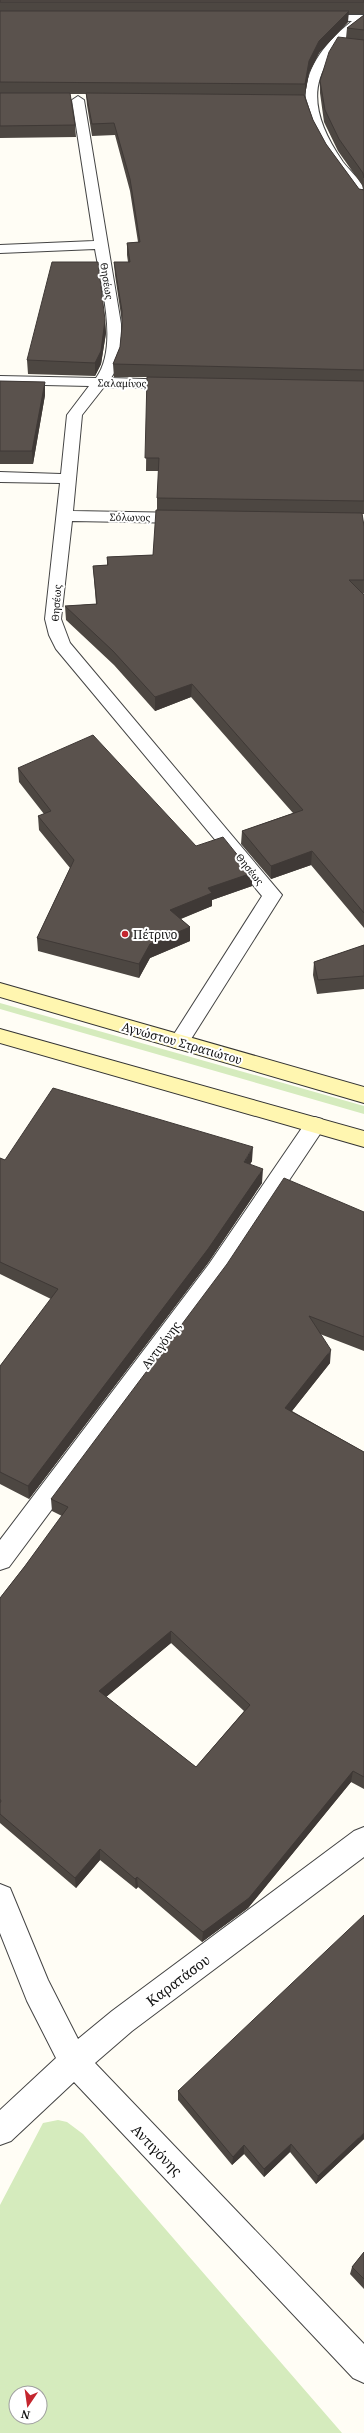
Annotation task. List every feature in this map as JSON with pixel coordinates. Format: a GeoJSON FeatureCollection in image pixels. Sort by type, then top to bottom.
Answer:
{"type":"FeatureCollection","features":[{"type":"Feature","properties":{"kind":"street"},"geometry":{"type":"LineString","coordinates":[[308,18],[364,18]]}},
{"type":"Feature","properties":{"kind":"street"},"geometry":{"type":"LineString","coordinates":[[364,18],[333,43],[321,60],[306,101],[322,139],[342,173],[364,198]]}},
{"type":"Feature","properties":{"kind":"street"},"geometry":{"type":"LineString","coordinates":[[333,43],[349,45]]}},
{"type":"Feature","properties":{"kind":"street","name":"Θησέως"},"geometry":{"type":"LineString","coordinates":[[78,100],[114,337],[111,365],[75,415],[53,619],[57,635],[62,645],[272,895],[179,1042]]}},
{"type":"Feature","properties":{"kind":"street"},"geometry":{"type":"LineString","coordinates":[[0,249],[101,245]]}},
{"type":"Feature","properties":{"kind":"street","name":"Σαλαμίνος"},"geometry":{"type":"LineString","coordinates":[[0,380],[193,384]]}},
{"type":"Feature","properties":{"kind":"street"},"geometry":{"type":"LineString","coordinates":[[0,477],[68,479]]}},
{"type":"Feature","properties":{"kind":"street","name":"Σόλωνος"},"geometry":{"type":"LineString","coordinates":[[64,516],[198,518]]}},
{"type":"Feature","properties":{"kind":"street","name":"Αγνώστου Στρατιώτου"},"geometry":{"type":"LineString","coordinates":[[0,990],[364,1095]]}},
{"type":"Feature","properties":{"kind":"street"},"geometry":{"type":"LineString","coordinates":[[0,1036],[364,1140]]}},
{"type":"Feature","properties":{"kind":"street","name":"Αντιγόνης"},"geometry":{"type":"LineString","coordinates":[[0,1559],[217,1270],[315,1125]]}},
{"type":"Feature","properties":{"kind":"street","name":"Καρατάσου"},"geometry":{"type":"LineString","coordinates":[[0,2130],[75,2060],[122,2021],[364,1840]]}},
{"type":"Feature","properties":{"kind":"street","name":"Αντιγόνης"},"geometry":{"type":"LineString","coordinates":[[0,1898],[38,1991],[65,2045],[75,2060],[106,2096],[364,2367]]}},
{"type":"Feature","properties":{"kind":"green space"},"geometry":{"type":"Polygon","coordinates":[[[0,1003],[364,1106],[364,1114],[0,1009],[0,1003]]]}},
{"type":"Feature","properties":{"kind":"green space"},"geometry":{"type":"Polygon","coordinates":[[[58,2120],[67,2122],[83,2134],[342,2433],[0,2433],[0,2205],[43,2123],[58,2120]]]}},
{"type":"Feature","properties":{"kind":"building"},"geometry":{"type":"Polygon","coordinates":[[[0,0],[364,0],[364,2],[0,2],[0,0]]]}},
{"type":"Feature","properties":{"kind":"building"},"geometry":{"type":"Polygon","coordinates":[[[0,11],[349,11],[319,41],[309,61],[305,84],[0,82],[0,11]]]}},
{"type":"Feature","properties":{"kind":"building"},"geometry":{"type":"Polygon","coordinates":[[[364,15],[364,30],[347,28],[364,15]]]}},
{"type":"Feature","properties":{"kind":"building"},"geometry":{"type":"Polygon","coordinates":[[[338,37],[364,40],[364,178],[363,173],[339,139],[325,110],[320,81],[329,52],[338,37]]]}},
{"type":"Feature","properties":{"kind":"building"},"geometry":{"type":"Polygon","coordinates":[[[0,93],[70,93],[75,125],[0,126],[0,93]]]}},
{"type":"Feature","properties":{"kind":"building"},"geometry":{"type":"Polygon","coordinates":[[[86,93],[304,95],[313,120],[326,144],[359,189],[364,190],[364,370],[113,364],[120,347],[122,326],[122,311],[114,262],[130,262],[127,243],[140,242],[130,179],[114,123],[92,124],[86,93]]]}},
{"type":"Feature","properties":{"kind":"building"},"geometry":{"type":"Polygon","coordinates":[[[52,262],[98,262],[105,320],[101,351],[95,363],[27,360],[52,262]]]}},
{"type":"Feature","properties":{"kind":"building"},"geometry":{"type":"Polygon","coordinates":[[[147,377],[364,381],[364,501],[157,498],[159,458],[145,458],[147,377]]]}},
{"type":"Feature","properties":{"kind":"building"},"geometry":{"type":"Polygon","coordinates":[[[0,381],[45,382],[32,451],[0,451],[0,381]]]}},
{"type":"Feature","properties":{"kind":"building"},"geometry":{"type":"Polygon","coordinates":[[[156,510],[362,513],[364,526],[364,580],[349,580],[364,595],[364,913],[312,851],[271,866],[242,831],[303,810],[192,684],[155,697],[113,651],[65,606],[97,604],[93,566],[108,565],[107,557],[153,555],[156,510]]]}},
{"type":"Feature","properties":{"kind":"building"},"geometry":{"type":"Polygon","coordinates":[[[93,735],[196,846],[223,837],[252,873],[208,888],[212,893],[170,910],[190,927],[150,944],[139,964],[37,938],[74,860],[38,816],[51,811],[18,768],[93,735]]]}},
{"type":"Feature","properties":{"kind":"building"},"geometry":{"type":"Polygon","coordinates":[[[364,945],[364,976],[318,980],[314,962],[364,945]]]}},
{"type":"Feature","properties":{"kind":"building"},"geometry":{"type":"Polygon","coordinates":[[[53,1088],[253,1147],[244,1162],[263,1169],[208,1249],[28,1486],[0,1472],[0,1366],[58,1289],[0,1262],[0,1158],[5,1160],[53,1088]]]}},
{"type":"Feature","properties":{"kind":"building"},"geometry":{"type":"Polygon","coordinates":[[[284,1178],[364,1212],[364,1337],[309,1316],[331,1350],[285,1408],[364,1452],[364,1777],[353,1771],[249,1898],[203,1932],[137,1877],[135,1879],[100,1849],[75,1878],[0,1814],[0,1598],[68,1507],[51,1499],[227,1264],[284,1178]],[[171,1631],[99,1691],[196,1767],[250,1705],[171,1631]]]}},
{"type":"Feature","properties":{"kind":"building"},"geometry":{"type":"Polygon","coordinates":[[[364,1915],[364,2133],[318,2176],[291,2144],[264,2169],[244,2145],[233,2157],[178,2091],[364,1915]]]}},
{"type":"Feature","properties":{"kind":"building"},"geometry":{"type":"Polygon","coordinates":[[[364,2252],[364,2279],[352,2267],[364,2252]]]}},
{"type":"Feature","properties":{"kind":"place","name":"Πέτρινο"},"geometry":{"type":"Point","coordinates":[125,934]}}]}
